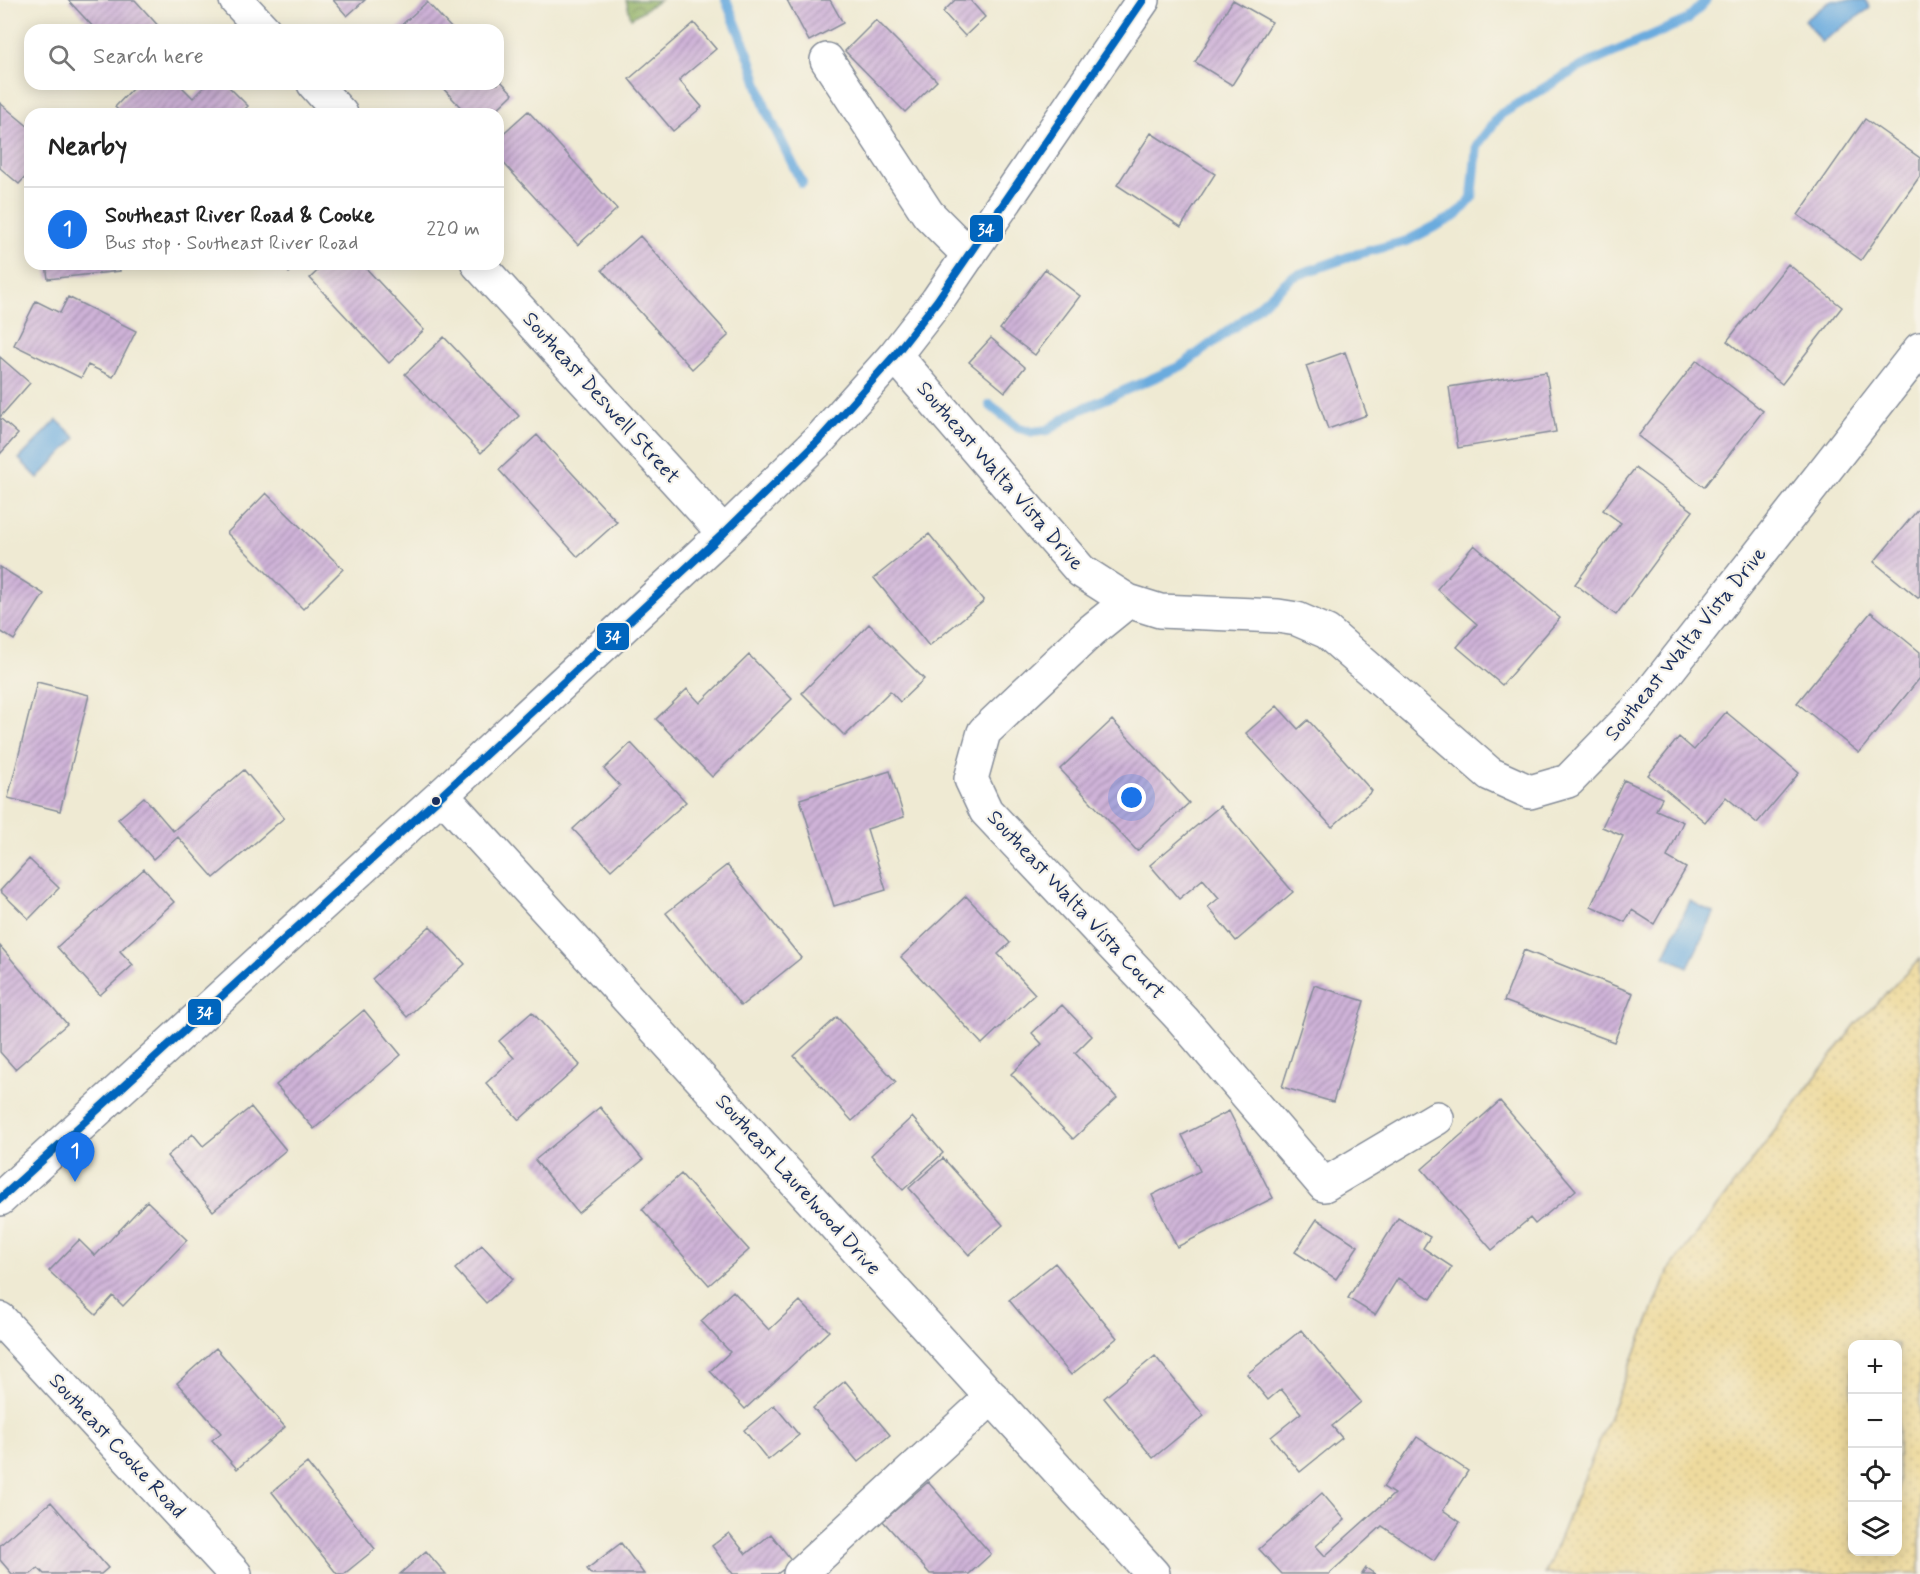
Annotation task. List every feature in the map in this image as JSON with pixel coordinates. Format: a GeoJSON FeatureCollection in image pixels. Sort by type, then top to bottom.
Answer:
{"type":"FeatureCollection","features":[{"type":"Feature","properties":{"kind":"street"},"geometry":{"type":"LineString","coordinates":[[236,0],[258,24]]}},
{"type":"Feature","properties":{"kind":"street"},"geometry":{"type":"LineString","coordinates":[[0,1199],[442,795],[724,533],[821,438],[895,355],[969,255],[1143,0]]}},
{"type":"Feature","properties":{"kind":"street"},"geometry":{"type":"LineString","coordinates":[[827,60],[928,214],[969,255]]}},
{"type":"Feature","properties":{"kind":"street"},"geometry":{"type":"LineString","coordinates":[[319,90],[336,108]]}},
{"type":"Feature","properties":{"kind":"street","name":"Southeast Deswell Street"},"geometry":{"type":"LineString","coordinates":[[483,270],[724,533]]}},
{"type":"Feature","properties":{"kind":"street","name":"Southeast Walta Vista Drive"},"geometry":{"type":"LineString","coordinates":[[895,355],[1081,571],[1128,601],[1160,610],[1297,619],[1327,632],[1490,774],[1530,792],[1568,781],[1638,709],[1920,349]]}},
{"type":"Feature","properties":{"kind":"street","name":"Southeast Walta Vista Court"},"geometry":{"type":"LineString","coordinates":[[1128,601],[1091,631],[984,732],[971,779],[986,811],[1183,1020],[1324,1185],[1437,1118]]}},
{"type":"Feature","properties":{"kind":"street","name":"Southeast Laurelwood Drive"},"geometry":{"type":"LineString","coordinates":[[442,795],[1153,1574]]}},
{"type":"Feature","properties":{"kind":"street","name":"Southeast Cooke Road"},"geometry":{"type":"LineString","coordinates":[[0,1319],[235,1574]]}},
{"type":"Feature","properties":{"kind":"street"},"geometry":{"type":"LineString","coordinates":[[800,1574],[992,1397]]}},
{"type":"Feature","properties":{"kind":"green space"},"geometry":{"type":"Polygon","coordinates":[[[626,0],[660,0],[631,18],[626,0]]]}},
{"type":"Feature","properties":{"kind":"sand"},"geometry":{"type":"Polygon","coordinates":[[[1920,959],[1920,1574],[1545,1574],[1669,1270],[1855,1025],[1920,959]]]}},
{"type":"Feature","properties":{"kind":"water"},"geometry":{"type":"Polygon","coordinates":[[[1832,0],[1865,0],[1870,8],[1821,42],[1805,20],[1832,0]]]}},
{"type":"Feature","properties":{"kind":"water"},"geometry":{"type":"Polygon","coordinates":[[[57,420],[76,438],[38,478],[19,459],[57,420]]]}},
{"type":"Feature","properties":{"kind":"water"},"geometry":{"type":"Polygon","coordinates":[[[1690,901],[1714,913],[1688,967],[1664,956],[1690,901]]]}},
{"type":"Feature","properties":{"kind":"building"},"geometry":{"type":"Polygon","coordinates":[[[68,0],[135,0],[157,24],[90,24],[68,0]]]}},
{"type":"Feature","properties":{"kind":"building"},"geometry":{"type":"Polygon","coordinates":[[[333,0],[365,0],[347,16],[333,0]]]}},
{"type":"Feature","properties":{"kind":"building"},"geometry":{"type":"Polygon","coordinates":[[[787,0],[830,0],[843,23],[809,41],[787,0]]]}},
{"type":"Feature","properties":{"kind":"building"},"geometry":{"type":"Polygon","coordinates":[[[955,0],[970,0],[985,17],[965,36],[943,12],[955,0]]]}},
{"type":"Feature","properties":{"kind":"building"},"geometry":{"type":"Polygon","coordinates":[[[1233,0],[1272,22],[1232,85],[1195,62],[1233,0]]]}},
{"type":"Feature","properties":{"kind":"building"},"geometry":{"type":"Polygon","coordinates":[[[427,2],[447,24],[403,24],[427,2]]]}},
{"type":"Feature","properties":{"kind":"building"},"geometry":{"type":"Polygon","coordinates":[[[876,20],[937,81],[905,112],[845,51],[876,20]]]}},
{"type":"Feature","properties":{"kind":"building"},"geometry":{"type":"Polygon","coordinates":[[[694,23],[716,49],[679,80],[702,107],[673,131],[629,79],[694,23]]]}},
{"type":"Feature","properties":{"kind":"building"},"geometry":{"type":"Polygon","coordinates":[[[504,84],[513,94],[498,108],[461,108],[445,90],[504,90],[504,84]]]}},
{"type":"Feature","properties":{"kind":"building"},"geometry":{"type":"Polygon","coordinates":[[[131,90],[185,90],[193,98],[201,90],[232,90],[248,106],[246,108],[115,107],[131,90]]]}},
{"type":"Feature","properties":{"kind":"building"},"geometry":{"type":"Polygon","coordinates":[[[0,103],[24,123],[24,179],[19,184],[0,168],[0,103]]]}},
{"type":"Feature","properties":{"kind":"building"},"geometry":{"type":"Polygon","coordinates":[[[528,111],[617,209],[578,245],[504,164],[504,133],[528,111]]]}},
{"type":"Feature","properties":{"kind":"building"},"geometry":{"type":"Polygon","coordinates":[[[1865,119],[1920,158],[1920,176],[1861,260],[1798,215],[1865,119]]]}},
{"type":"Feature","properties":{"kind":"building"},"geometry":{"type":"Polygon","coordinates":[[[1151,133],[1215,174],[1181,227],[1117,185],[1151,133]]]}},
{"type":"Feature","properties":{"kind":"building"},"geometry":{"type":"Polygon","coordinates":[[[640,236],[729,335],[692,369],[602,270],[640,236]]]}},
{"type":"Feature","properties":{"kind":"building"},"geometry":{"type":"Polygon","coordinates":[[[1788,264],[1842,307],[1782,384],[1727,341],[1788,264]]]}},
{"type":"Feature","properties":{"kind":"building"},"geometry":{"type":"Polygon","coordinates":[[[1045,269],[1080,296],[1035,355],[1000,329],[1045,269]]]}},
{"type":"Feature","properties":{"kind":"building"},"geometry":{"type":"Polygon","coordinates":[[[47,270],[120,271],[48,279],[47,270]]]}},
{"type":"Feature","properties":{"kind":"building"},"geometry":{"type":"Polygon","coordinates":[[[319,270],[368,270],[424,330],[389,363],[310,278],[319,270]]]}},
{"type":"Feature","properties":{"kind":"building"},"geometry":{"type":"Polygon","coordinates":[[[68,297],[136,331],[113,377],[88,365],[81,378],[14,345],[36,301],[60,313],[68,297]]]}},
{"type":"Feature","properties":{"kind":"building"},"geometry":{"type":"Polygon","coordinates":[[[444,337],[519,416],[481,453],[405,374],[444,337]]]}},
{"type":"Feature","properties":{"kind":"building"},"geometry":{"type":"Polygon","coordinates":[[[991,338],[1025,367],[1005,392],[969,362],[991,338]]]}},
{"type":"Feature","properties":{"kind":"building"},"geometry":{"type":"Polygon","coordinates":[[[1345,352],[1367,415],[1328,429],[1306,366],[1345,352]]]}},
{"type":"Feature","properties":{"kind":"building"},"geometry":{"type":"Polygon","coordinates":[[[0,357],[30,383],[0,417],[0,357]]]}},
{"type":"Feature","properties":{"kind":"building"},"geometry":{"type":"Polygon","coordinates":[[[1697,360],[1763,411],[1704,487],[1638,436],[1697,360]]]}},
{"type":"Feature","properties":{"kind":"building"},"geometry":{"type":"Polygon","coordinates":[[[1546,372],[1556,432],[1458,448],[1449,387],[1546,372]]]}},
{"type":"Feature","properties":{"kind":"building"},"geometry":{"type":"Polygon","coordinates":[[[0,418],[18,434],[0,454],[0,418]]]}},
{"type":"Feature","properties":{"kind":"building"},"geometry":{"type":"Polygon","coordinates":[[[537,435],[617,522],[578,557],[499,470],[537,435]]]}},
{"type":"Feature","properties":{"kind":"building"},"geometry":{"type":"Polygon","coordinates":[[[1635,468],[1693,511],[1616,615],[1575,584],[1621,523],[1603,510],[1635,468]]]}},
{"type":"Feature","properties":{"kind":"building"},"geometry":{"type":"Polygon","coordinates":[[[266,493],[343,569],[303,609],[227,533],[266,493]]]}},
{"type":"Feature","properties":{"kind":"building"},"geometry":{"type":"Polygon","coordinates":[[[1920,507],[1920,597],[1918,598],[1874,562],[1920,507]]]}},
{"type":"Feature","properties":{"kind":"building"},"geometry":{"type":"Polygon","coordinates":[[[929,534],[984,601],[929,646],[874,578],[929,534]]]}},
{"type":"Feature","properties":{"kind":"building"},"geometry":{"type":"Polygon","coordinates":[[[1474,545],[1560,618],[1502,685],[1457,647],[1477,624],[1437,589],[1474,545]]]}},
{"type":"Feature","properties":{"kind":"building"},"geometry":{"type":"Polygon","coordinates":[[[0,567],[44,594],[14,640],[0,631],[0,567]]]}},
{"type":"Feature","properties":{"kind":"building"},"geometry":{"type":"Polygon","coordinates":[[[1871,612],[1920,652],[1920,678],[1859,753],[1797,703],[1871,612]]]}},
{"type":"Feature","properties":{"kind":"building"},"geometry":{"type":"Polygon","coordinates":[[[869,624],[924,679],[900,702],[890,691],[845,736],[802,693],[869,624]]]}},
{"type":"Feature","properties":{"kind":"building"},"geometry":{"type":"Polygon","coordinates":[[[749,655],[792,699],[712,777],[656,719],[687,689],[700,703],[749,655]]]}},
{"type":"Feature","properties":{"kind":"building"},"geometry":{"type":"Polygon","coordinates":[[[37,682],[89,695],[60,811],[8,798],[37,682]]]}},
{"type":"Feature","properties":{"kind":"building"},"geometry":{"type":"Polygon","coordinates":[[[1277,706],[1298,729],[1308,720],[1372,791],[1332,827],[1246,733],[1277,706]]]}},
{"type":"Feature","properties":{"kind":"building"},"geometry":{"type":"Polygon","coordinates":[[[1726,712],[1799,773],[1757,823],[1726,797],[1705,822],[1648,775],[1679,737],[1694,750],[1726,712]]]}},
{"type":"Feature","properties":{"kind":"building"},"geometry":{"type":"Polygon","coordinates":[[[1112,720],[1189,803],[1137,851],[1060,769],[1112,720]]]}},
{"type":"Feature","properties":{"kind":"building"},"geometry":{"type":"Polygon","coordinates":[[[631,743],[686,802],[611,870],[573,829],[620,786],[604,769],[631,743]]]}},
{"type":"Feature","properties":{"kind":"building"},"geometry":{"type":"Polygon","coordinates":[[[244,770],[284,818],[214,878],[178,837],[153,859],[118,819],[144,797],[173,831],[244,770]]]}},
{"type":"Feature","properties":{"kind":"building"},"geometry":{"type":"Polygon","coordinates":[[[890,771],[904,817],[867,829],[886,890],[834,906],[800,799],[890,771]]]}},
{"type":"Feature","properties":{"kind":"building"},"geometry":{"type":"Polygon","coordinates":[[[1624,780],[1662,798],[1656,810],[1683,822],[1667,857],[1686,868],[1654,924],[1632,910],[1625,922],[1591,906],[1623,836],[1602,827],[1624,780]]]}},
{"type":"Feature","properties":{"kind":"building"},"geometry":{"type":"Polygon","coordinates":[[[1220,806],[1293,892],[1236,941],[1208,907],[1219,898],[1203,879],[1179,899],[1150,865],[1220,806]]]}},
{"type":"Feature","properties":{"kind":"building"},"geometry":{"type":"Polygon","coordinates":[[[29,859],[59,888],[29,919],[0,891],[29,859]]]}},
{"type":"Feature","properties":{"kind":"building"},"geometry":{"type":"Polygon","coordinates":[[[727,865],[801,958],[741,1006],[666,913],[727,865]]]}},
{"type":"Feature","properties":{"kind":"building"},"geometry":{"type":"Polygon","coordinates":[[[144,869],[174,902],[120,951],[133,965],[100,995],[57,947],[144,869]]]}},
{"type":"Feature","properties":{"kind":"building"},"geometry":{"type":"Polygon","coordinates":[[[966,896],[1010,943],[998,954],[1035,994],[982,1044],[901,957],[966,896]]]}},
{"type":"Feature","properties":{"kind":"building"},"geometry":{"type":"Polygon","coordinates":[[[430,926],[465,964],[407,1017],[372,979],[430,926]]]}},
{"type":"Feature","properties":{"kind":"building"},"geometry":{"type":"Polygon","coordinates":[[[0,946],[67,1024],[15,1069],[0,1052],[0,946]]]}},
{"type":"Feature","properties":{"kind":"building"},"geometry":{"type":"Polygon","coordinates":[[[1524,950],[1633,993],[1614,1042],[1504,1001],[1524,950]]]}},
{"type":"Feature","properties":{"kind":"building"},"geometry":{"type":"Polygon","coordinates":[[[1314,985],[1364,1001],[1333,1102],[1282,1087],[1314,985]]]}},
{"type":"Feature","properties":{"kind":"building"},"geometry":{"type":"Polygon","coordinates":[[[1062,1005],[1092,1036],[1075,1053],[1117,1098],[1073,1139],[1011,1074],[1042,1044],[1032,1033],[1062,1005]]]}},
{"type":"Feature","properties":{"kind":"building"},"geometry":{"type":"Polygon","coordinates":[[[364,1010],[401,1055],[314,1129],[276,1085],[364,1010]]]}},
{"type":"Feature","properties":{"kind":"building"},"geometry":{"type":"Polygon","coordinates":[[[532,1012],[580,1065],[519,1120],[486,1083],[514,1058],[499,1041],[532,1012]]]}},
{"type":"Feature","properties":{"kind":"building"},"geometry":{"type":"Polygon","coordinates":[[[837,1017],[896,1082],[852,1121],[794,1056],[837,1017]]]}},
{"type":"Feature","properties":{"kind":"building"},"geometry":{"type":"Polygon","coordinates":[[[1500,1101],[1576,1190],[1535,1224],[1530,1218],[1492,1250],[1422,1169],[1500,1101]]]}},
{"type":"Feature","properties":{"kind":"building"},"geometry":{"type":"Polygon","coordinates":[[[251,1107],[286,1150],[213,1211],[167,1156],[193,1134],[203,1146],[251,1107]]]}},
{"type":"Feature","properties":{"kind":"building"},"geometry":{"type":"Polygon","coordinates":[[[600,1107],[643,1160],[578,1213],[535,1160],[600,1107]]]}},
{"type":"Feature","properties":{"kind":"building"},"geometry":{"type":"Polygon","coordinates":[[[1229,1111],[1273,1198],[1177,1247],[1152,1195],[1200,1171],[1182,1135],[1229,1111]]]}},
{"type":"Feature","properties":{"kind":"building"},"geometry":{"type":"Polygon","coordinates":[[[912,1117],[943,1153],[903,1190],[871,1155],[912,1117]]]}},
{"type":"Feature","properties":{"kind":"building"},"geometry":{"type":"Polygon","coordinates":[[[943,1158],[1003,1225],[969,1255],[909,1188],[943,1158]]]}},
{"type":"Feature","properties":{"kind":"building"},"geometry":{"type":"Polygon","coordinates":[[[681,1174],[749,1250],[709,1285],[642,1209],[681,1174]]]}},
{"type":"Feature","properties":{"kind":"building"},"geometry":{"type":"Polygon","coordinates":[[[147,1201],[187,1240],[123,1306],[113,1296],[96,1315],[49,1271],[79,1240],[95,1256],[147,1201]]]}},
{"type":"Feature","properties":{"kind":"building"},"geometry":{"type":"Polygon","coordinates":[[[1398,1218],[1430,1237],[1423,1248],[1452,1267],[1431,1299],[1398,1278],[1375,1315],[1348,1298],[1398,1218]]]}},
{"type":"Feature","properties":{"kind":"building"},"geometry":{"type":"Polygon","coordinates":[[[1317,1219],[1358,1246],[1336,1279],[1295,1252],[1317,1219]]]}},
{"type":"Feature","properties":{"kind":"building"},"geometry":{"type":"Polygon","coordinates":[[[482,1245],[513,1279],[486,1303],[455,1269],[482,1245]]]}},
{"type":"Feature","properties":{"kind":"building"},"geometry":{"type":"Polygon","coordinates":[[[1055,1263],[1117,1338],[1071,1375],[1009,1300],[1055,1263]]]}},
{"type":"Feature","properties":{"kind":"building"},"geometry":{"type":"Polygon","coordinates":[[[733,1291],[769,1330],[800,1301],[829,1331],[745,1409],[710,1371],[730,1352],[701,1321],[733,1291]]]}},
{"type":"Feature","properties":{"kind":"building"},"geometry":{"type":"Polygon","coordinates":[[[1301,1330],[1361,1402],[1332,1426],[1342,1438],[1300,1472],[1271,1437],[1301,1413],[1281,1389],[1268,1400],[1247,1374],[1301,1330]]]}},
{"type":"Feature","properties":{"kind":"building"},"geometry":{"type":"Polygon","coordinates":[[[216,1348],[285,1427],[237,1469],[212,1440],[221,1433],[177,1383],[216,1348]]]}},
{"type":"Feature","properties":{"kind":"building"},"geometry":{"type":"Polygon","coordinates":[[[1155,1356],[1204,1416],[1153,1458],[1104,1398],[1155,1356]]]}},
{"type":"Feature","properties":{"kind":"building"},"geometry":{"type":"Polygon","coordinates":[[[845,1381],[890,1435],[858,1462],[813,1408],[845,1381]]]}},
{"type":"Feature","properties":{"kind":"building"},"geometry":{"type":"Polygon","coordinates":[[[774,1405],[799,1435],[768,1460],[744,1430],[774,1405]]]}},
{"type":"Feature","properties":{"kind":"building"},"geometry":{"type":"Polygon","coordinates":[[[1417,1437],[1468,1471],[1443,1510],[1460,1522],[1434,1561],[1382,1526],[1329,1574],[1282,1574],[1259,1549],[1322,1493],[1345,1520],[1316,1546],[1325,1556],[1394,1494],[1383,1487],[1417,1437]]]}},
{"type":"Feature","properties":{"kind":"building"},"geometry":{"type":"Polygon","coordinates":[[[307,1463],[375,1549],[344,1574],[337,1574],[272,1492],[307,1463]]]}},
{"type":"Feature","properties":{"kind":"building"},"geometry":{"type":"Polygon","coordinates":[[[928,1482],[991,1554],[969,1574],[930,1574],[883,1521],[928,1482]]]}},
{"type":"Feature","properties":{"kind":"building"},"geometry":{"type":"Polygon","coordinates":[[[51,1502],[108,1568],[101,1574],[44,1574],[38,1568],[31,1574],[12,1574],[0,1560],[0,1545],[51,1502]]]}},
{"type":"Feature","properties":{"kind":"building"},"geometry":{"type":"Polygon","coordinates":[[[729,1533],[746,1554],[771,1534],[793,1562],[777,1574],[733,1574],[712,1546],[729,1533]]]}},
{"type":"Feature","properties":{"kind":"building"},"geometry":{"type":"Polygon","coordinates":[[[621,1543],[644,1574],[591,1574],[587,1569],[621,1543]]]}},
{"type":"Feature","properties":{"kind":"building"},"geometry":{"type":"Polygon","coordinates":[[[426,1551],[446,1574],[400,1574],[426,1551]]]}},
{"type":"Feature","properties":{"kind":"building"},"geometry":{"type":"Polygon","coordinates":[[[1366,1568],[1375,1574],[1362,1574],[1366,1568]]]}},
{"type":"Feature","properties":{"kind":"waterway"},"geometry":{"type":"LineString","coordinates":[[726,0],[750,59],[766,110],[802,183]]}},
{"type":"Feature","properties":{"kind":"waterway"},"geometry":{"type":"LineString","coordinates":[[990,405],[1019,428],[1033,432],[1048,430],[1075,412],[1181,366],[1242,321],[1292,277],[1354,255],[1407,241],[1457,215],[1472,198],[1477,145],[1501,114],[1576,69],[1687,20],[1706,0]]}},
{"type":"Feature","properties":{"kind":"transit line","name":"34"},"geometry":{"type":"LineString","coordinates":[[0,1199],[442,795],[724,533],[821,438],[895,355],[937,301],[1143,0]]}},
{"type":"Feature","properties":{"kind":"place","name":"Southeast River Road & Cooke"},"geometry":{"type":"Point","coordinates":[75,1182]}}]}
